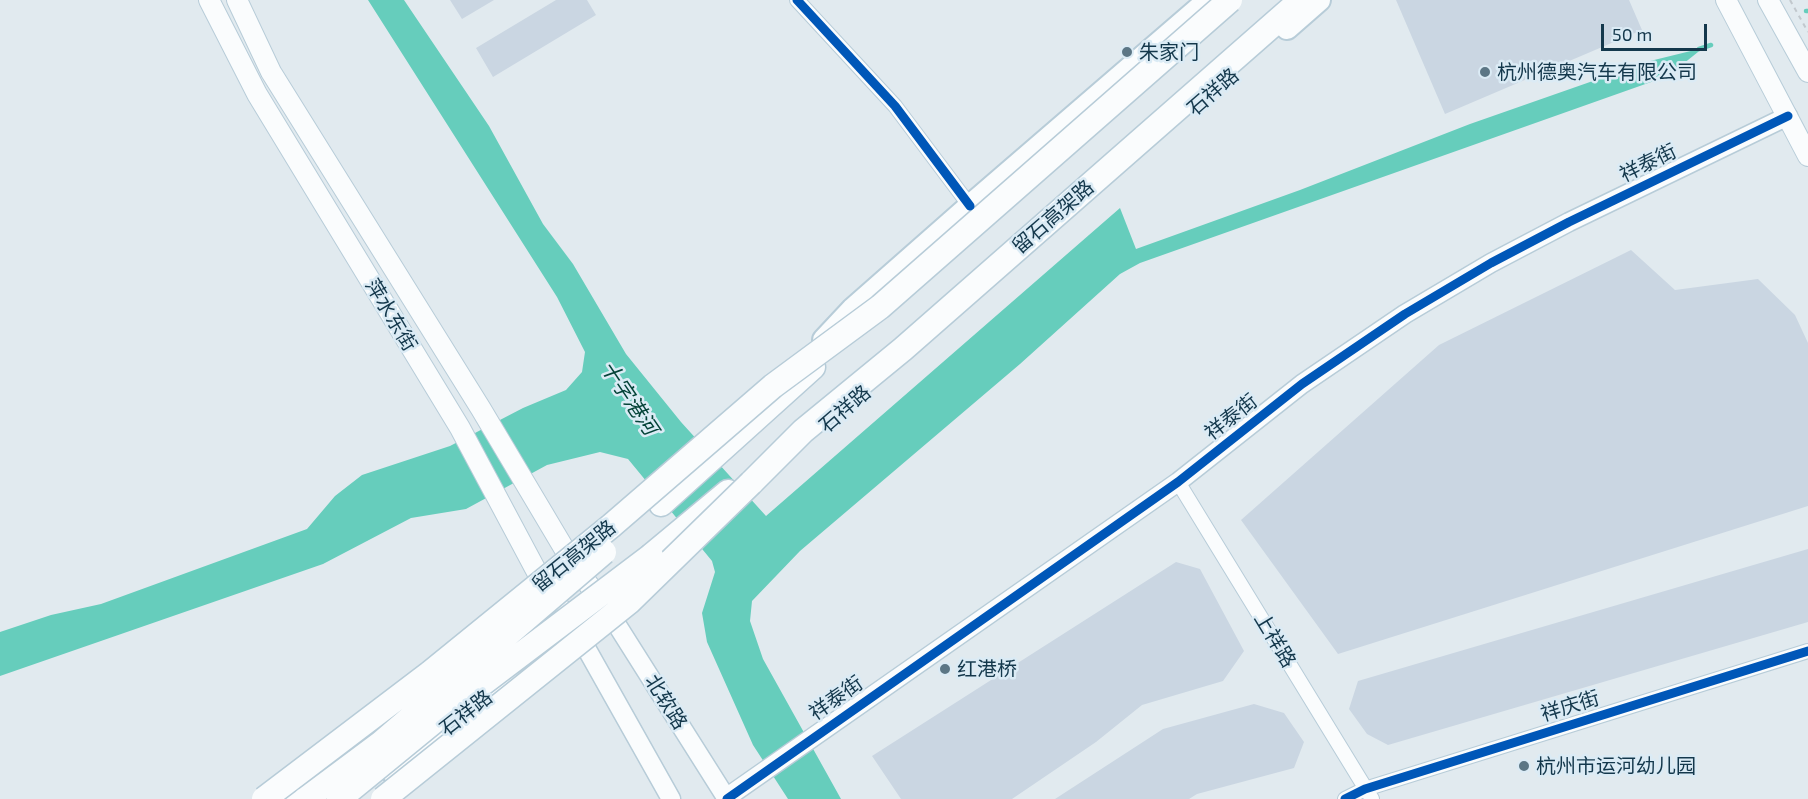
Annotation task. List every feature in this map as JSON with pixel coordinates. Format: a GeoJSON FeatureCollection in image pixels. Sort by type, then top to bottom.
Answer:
{"type":"FeatureCollection","features":[{"type":"Feature","properties":{"kind":"highway","name":"留石高架路"},"geometry":{"type":"LineString","coordinates":[[306,799],[381,743],[652,511],[880,307],[1230,0]]}},
{"type":"Feature","properties":{"kind":"highway","name":"留石高架路"},"geometry":{"type":"LineString","coordinates":[[339,799],[454,705],[651,556],[903,349],[1301,0]]}},
{"type":"Feature","properties":{"kind":"highway","name":"留石高架路"},"geometry":{"type":"LineString","coordinates":[[264,799],[430,674],[610,526],[773,386],[880,307]]}},
{"type":"Feature","properties":{"kind":"highway","name":"留石高架路"},"geometry":{"type":"LineString","coordinates":[[383,799],[636,596],[803,431]]}},
{"type":"Feature","properties":{"kind":"main road","name":"萍水东街"},"geometry":{"type":"LineString","coordinates":[[209,0],[257,94],[460,428],[547,591],[575,628]]}},
{"type":"Feature","properties":{"kind":"main road","name":"萍水东街"},"geometry":{"type":"LineString","coordinates":[[237,0],[271,72],[481,409],[575,567],[605,606]]}},
{"type":"Feature","properties":{"kind":"main road"},"geometry":{"type":"LineString","coordinates":[[285,799],[360,744],[575,567],[775,392],[854,309],[1209,0]]}},
{"type":"Feature","properties":{"kind":"main road","name":"石祥路"},"geometry":{"type":"LineString","coordinates":[[355,799],[575,628],[683,548],[1319,0]]}},
{"type":"Feature","properties":{"kind":"main road"},"geometry":{"type":"LineString","coordinates":[[1726,0],[1808,156]]}},
{"type":"Feature","properties":{"kind":"main road"},"geometry":{"type":"LineString","coordinates":[[1768,0],[1808,72]]}},
{"type":"Feature","properties":{"kind":"street"},"geometry":{"type":"LineString","coordinates":[[797,0],[895,106],[970,206]]}},
{"type":"Feature","properties":{"kind":"street","name":"祥泰街"},"geometry":{"type":"LineString","coordinates":[[726,799],[1178,482],[1302,384],[1414,308],[1491,262],[1788,116]]}},
{"type":"Feature","properties":{"kind":"street","name":"上祥路"},"geometry":{"type":"LineString","coordinates":[[1178,482],[1368,794]]}},
{"type":"Feature","properties":{"kind":"street","name":"北软路"},"geometry":{"type":"LineString","coordinates":[[605,606],[726,799]]}},
{"type":"Feature","properties":{"kind":"street"},"geometry":{"type":"LineString","coordinates":[[575,628],[671,799]]}},
{"type":"Feature","properties":{"kind":"street","name":"祥庆街"},"geometry":{"type":"LineString","coordinates":[[1345,799],[1368,794],[1808,651]]}},
{"type":"Feature","properties":{"kind":"path"},"geometry":{"type":"LineString","coordinates":[[1790,0],[1808,33]]}},
{"type":"Feature","properties":{"kind":"water","name":"十字港河"},"geometry":{"type":"Polygon","coordinates":[[[368,0],[404,0],[489,126],[543,224],[573,264],[626,354],[681,422],[766,516],[1120,208],[1136,249],[1300,190],[1470,124],[1650,61],[1703,48],[1668,76],[1140,263],[1120,274],[1020,364],[800,551],[752,601],[750,621],[763,659],[841,799],[788,799],[753,745],[707,642],[702,613],[715,572],[712,561],[628,459],[600,452],[547,465],[466,509],[411,518],[323,564],[0,676],[0,632],[51,615],[101,604],[307,529],[335,496],[362,475],[450,446],[523,408],[566,390],[582,372],[585,352],[557,297],[368,0]]]}},
{"type":"Feature","properties":{"kind":"building"},"geometry":{"type":"Polygon","coordinates":[[[450,0],[494,0],[462,19],[450,0]]]}},
{"type":"Feature","properties":{"kind":"building"},"geometry":{"type":"Polygon","coordinates":[[[556,0],[587,0],[596,15],[493,77],[476,48],[556,0]]]}},
{"type":"Feature","properties":{"kind":"building","name":"杭州德奥汽车有限公司"},"geometry":{"type":"Polygon","coordinates":[[[1396,0],[1629,0],[1642,30],[1445,114],[1396,0]]]}},
{"type":"Feature","properties":{"kind":"building"},"geometry":{"type":"Polygon","coordinates":[[[1631,250],[1675,290],[1758,279],[1795,315],[1808,343],[1808,506],[1338,654],[1241,520],[1439,345],[1631,250]]]}},
{"type":"Feature","properties":{"kind":"building"},"geometry":{"type":"Polygon","coordinates":[[[1808,549],[1808,622],[1388,745],[1367,734],[1349,709],[1358,681],[1808,549]]]}},
{"type":"Feature","properties":{"kind":"building"},"geometry":{"type":"Polygon","coordinates":[[[1176,562],[1200,569],[1244,651],[1223,681],[1142,705],[1096,742],[1012,799],[901,799],[872,756],[1176,562]]]}},
{"type":"Feature","properties":{"kind":"building"},"geometry":{"type":"Polygon","coordinates":[[[1254,704],[1284,713],[1304,742],[1294,768],[1197,794],[1189,799],[1055,799],[1163,729],[1254,704]]]}},
{"type":"Feature","properties":{"kind":"waterway"},"geometry":{"type":"LineString","coordinates":[[1699,49],[1711,45]]}},
{"type":"Feature","properties":{"kind":"cycle path"},"geometry":{"type":"LineString","coordinates":[[797,0],[895,106],[970,206]]}},
{"type":"Feature","properties":{"kind":"cycle path"},"geometry":{"type":"LineString","coordinates":[[727,799],[1178,482],[1302,384],[1405,314],[1491,263],[1569,222],[1788,116]]}},
{"type":"Feature","properties":{"kind":"cycle path"},"geometry":{"type":"LineString","coordinates":[[1345,799],[1365,789],[1808,651]]}},
{"type":"Feature","properties":{"kind":"place","name":"朱家门"},"geometry":{"type":"Point","coordinates":[1127,52]}},
{"type":"Feature","properties":{"kind":"place","name":"杭州德奥汽车有限公司"},"geometry":{"type":"Point","coordinates":[1485,72]}},
{"type":"Feature","properties":{"kind":"place","name":"红港桥"},"geometry":{"type":"Point","coordinates":[945,669]}},
{"type":"Feature","properties":{"kind":"place","name":"杭州市运河幼儿园"},"geometry":{"type":"Point","coordinates":[1524,766]}}]}
